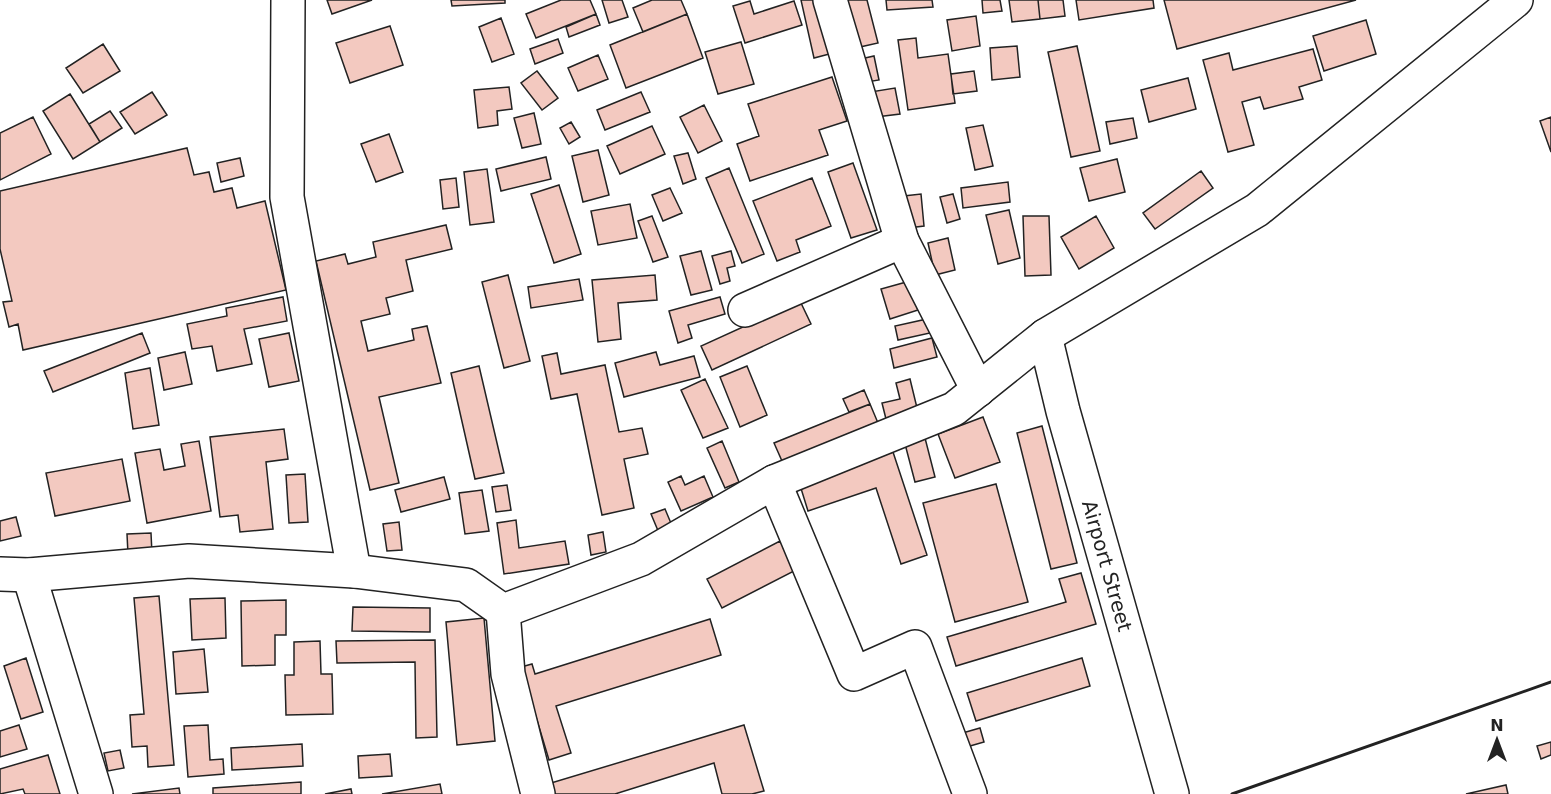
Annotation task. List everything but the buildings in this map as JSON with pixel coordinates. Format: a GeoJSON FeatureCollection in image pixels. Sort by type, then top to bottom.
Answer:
{"type":"FeatureCollection","features":[{"type":"Feature","properties":{"kind":"street"},"geometry":{"type":"LineString","coordinates":[[288,0],[287,197],[354,571]]}},
{"type":"Feature","properties":{"kind":"street"},"geometry":{"type":"LineString","coordinates":[[830,0],[902,241],[978,390]]}},
{"type":"Feature","properties":{"kind":"street"},"geometry":{"type":"LineString","coordinates":[[503,611],[641,559],[774,482],[954,409],[1045,336],[1257,210],[1516,0]]}},
{"type":"Feature","properties":{"kind":"street"},"geometry":{"type":"LineString","coordinates":[[746,310],[902,241]]}},
{"type":"Feature","properties":{"kind":"street","name":"Airport Street"},"geometry":{"type":"LineString","coordinates":[[1045,336],[1063,411],[1172,794]]}},
{"type":"Feature","properties":{"kind":"street"},"geometry":{"type":"LineString","coordinates":[[774,482],[854,674],[915,647],[970,794]]}},
{"type":"Feature","properties":{"kind":"street"},"geometry":{"type":"LineString","coordinates":[[96,794],[14,575],[189,561],[354,571],[466,585],[503,611]]}},
{"type":"Feature","properties":{"kind":"street"},"geometry":{"type":"LineString","coordinates":[[503,611],[508,674],[538,794]]}},
{"type":"Feature","properties":{"kind":"wall"},"geometry":{"type":"LineString","coordinates":[[1232,794],[1551,682]]}}]}
